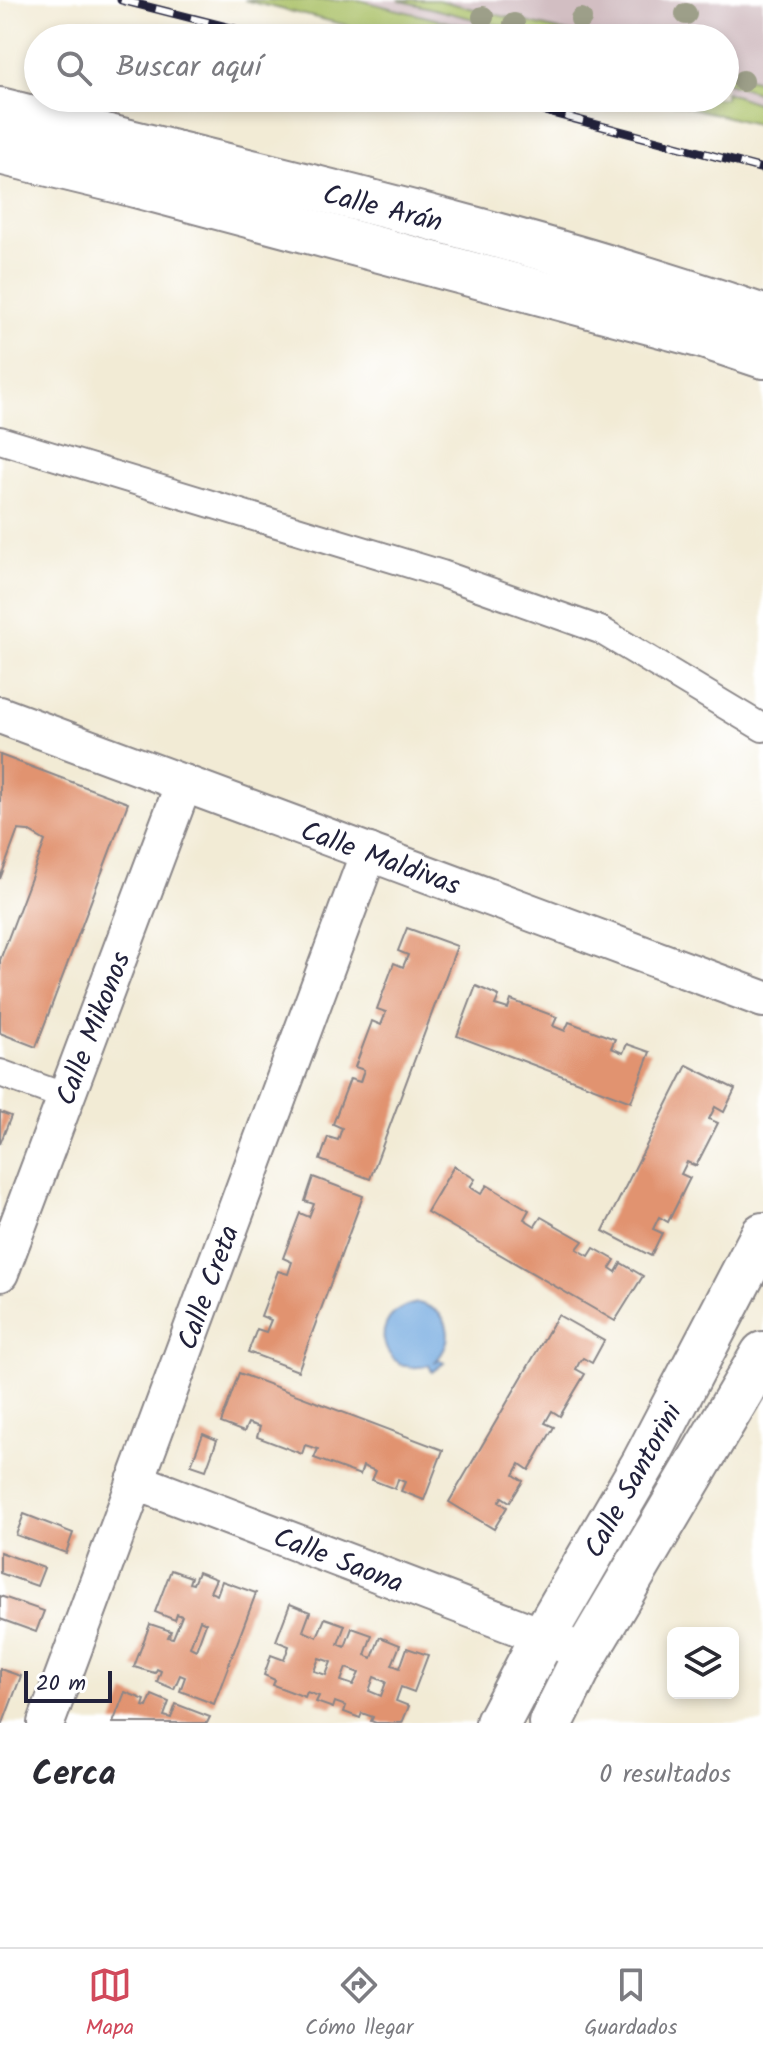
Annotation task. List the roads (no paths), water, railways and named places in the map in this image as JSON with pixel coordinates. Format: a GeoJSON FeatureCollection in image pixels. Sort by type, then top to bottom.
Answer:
{"type":"FeatureCollection","features":[{"type":"Feature","properties":{"kind":"street","name":"Calle Arán"},"geometry":{"type":"LineString","coordinates":[[0,110],[469,228],[763,317]]}},
{"type":"Feature","properties":{"kind":"street","name":"Calle Arán"},"geometry":{"type":"LineString","coordinates":[[0,152],[132,184],[672,328],[763,356]]}},
{"type":"Feature","properties":{"kind":"street"},"geometry":{"type":"LineString","coordinates":[[0,440],[442,574],[600,630],[763,728]]}},
{"type":"Feature","properties":{"kind":"street","name":"Calle Maldivas"},"geometry":{"type":"LineString","coordinates":[[0,715],[763,999]]}},
{"type":"Feature","properties":{"kind":"street","name":"Calle Mikonos"},"geometry":{"type":"LineString","coordinates":[[0,1273],[184,783]]}},
{"type":"Feature","properties":{"kind":"street","name":"Calle Creta"},"geometry":{"type":"LineString","coordinates":[[46,1723],[369,852]]}},
{"type":"Feature","properties":{"kind":"street"},"geometry":{"type":"LineString","coordinates":[[0,1073],[66,1097]]}},
{"type":"Feature","properties":{"kind":"street","name":"Calle Santorini"},"geometry":{"type":"LineString","coordinates":[[498,1723],[543,1637],[644,1463],[763,1235]]}},
{"type":"Feature","properties":{"kind":"street","name":"Calle Santorini"},"geometry":{"type":"LineString","coordinates":[[551,1723],[586,1653],[763,1354]]}},
{"type":"Feature","properties":{"kind":"street","name":"Calle Saona"},"geometry":{"type":"LineString","coordinates":[[135,1481],[586,1653]]}},
{"type":"Feature","properties":{"kind":"water"},"geometry":{"type":"Polygon","coordinates":[[[418,1303],[438,1313],[447,1327],[446,1345],[434,1363],[440,1360],[444,1363],[432,1372],[429,1365],[413,1367],[399,1363],[384,1343],[384,1331],[389,1319],[400,1309],[418,1303]]]}},
{"type":"Feature","properties":{"kind":"railway"},"geometry":{"type":"LineString","coordinates":[[121,0],[215,24]]}},
{"type":"Feature","properties":{"kind":"railway"},"geometry":{"type":"LineString","coordinates":[[549,112],[763,169]]}}]}
